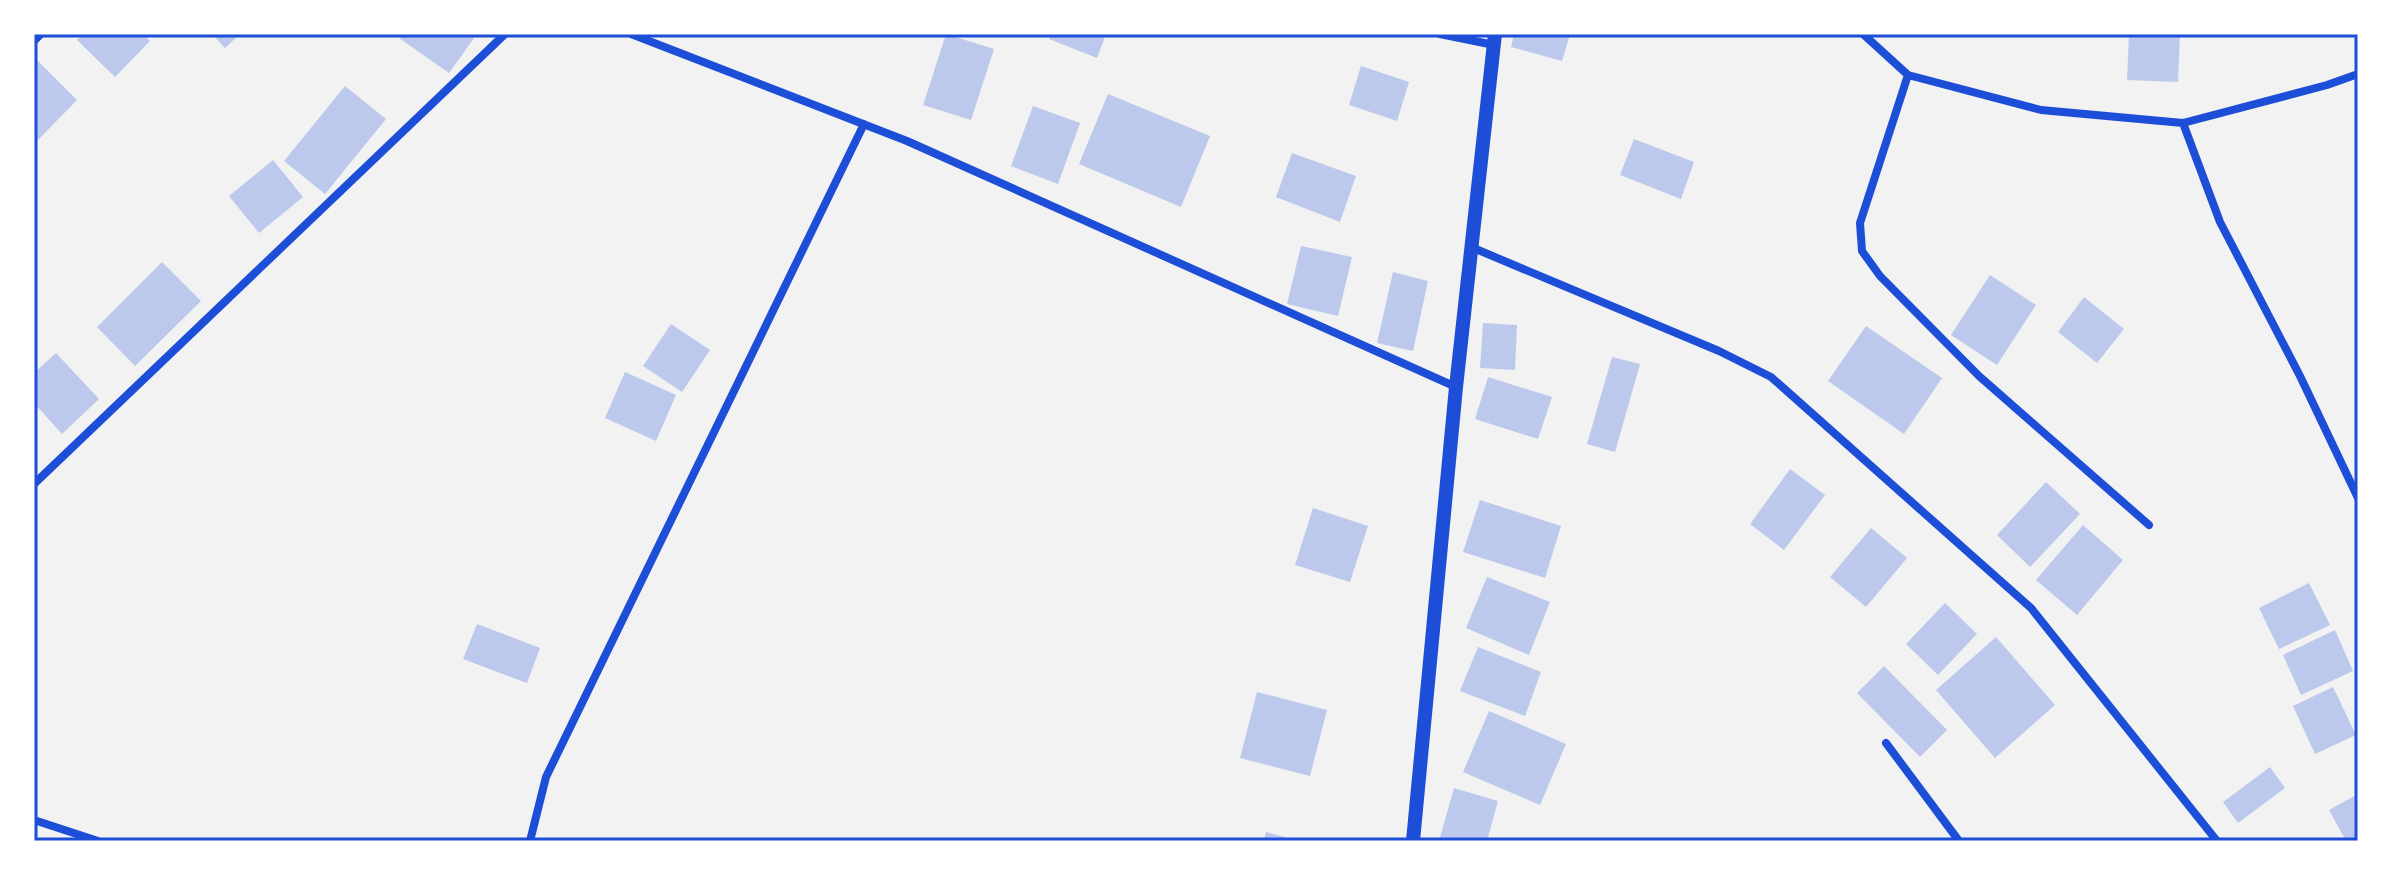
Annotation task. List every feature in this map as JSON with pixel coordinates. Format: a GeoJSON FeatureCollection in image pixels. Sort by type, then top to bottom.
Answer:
{"type":"FeatureCollection","features":[{"type":"Feature","properties":{"kind":"street"},"geometry":{"type":"LineString","coordinates":[[34,41],[41,34]]}},
{"type":"Feature","properties":{"kind":"street"},"geometry":{"type":"LineString","coordinates":[[34,484],[505,34]]}},
{"type":"Feature","properties":{"kind":"street"},"geometry":{"type":"LineString","coordinates":[[631,34],[907,141],[1456,387]]}},
{"type":"Feature","properties":{"kind":"street"},"geometry":{"type":"LineString","coordinates":[[1413,841],[1456,387],[1494,40],[1440,34]]}},
{"type":"Feature","properties":{"kind":"street"},"geometry":{"type":"LineString","coordinates":[[1863,34],[1908,75],[2041,110],[2183,123],[2358,74]]}},
{"type":"Feature","properties":{"kind":"street"},"geometry":{"type":"LineString","coordinates":[[1908,75],[1860,223],[1862,251],[1880,276],[1979,376],[2149,525]]}},
{"type":"Feature","properties":{"kind":"street"},"geometry":{"type":"LineString","coordinates":[[2183,123],[2220,222],[2300,376],[2358,498]]}},
{"type":"Feature","properties":{"kind":"street"},"geometry":{"type":"LineString","coordinates":[[530,841],[546,777],[864,124]]}},
{"type":"Feature","properties":{"kind":"street"},"geometry":{"type":"LineString","coordinates":[[1471,247],[1719,351],[1771,377],[2031,608],[2217,841]]}},
{"type":"Feature","properties":{"kind":"street"},"geometry":{"type":"LineString","coordinates":[[1886,743],[1959,841]]}},
{"type":"Feature","properties":{"kind":"street"},"geometry":{"type":"LineString","coordinates":[[34,820],[98,841]]}},
{"type":"Feature","properties":{"kind":"building"},"geometry":{"type":"Polygon","coordinates":[[[83,34],[143,34],[150,41],[115,77],[77,40],[83,34]]]}},
{"type":"Feature","properties":{"kind":"building"},"geometry":{"type":"Polygon","coordinates":[[[212,34],[240,34],[225,48],[212,34]]]}},
{"type":"Feature","properties":{"kind":"building"},"geometry":{"type":"Polygon","coordinates":[[[402,34],[477,34],[449,73],[399,38],[402,34]]]}},
{"type":"Feature","properties":{"kind":"building"},"geometry":{"type":"Polygon","coordinates":[[[946,34],[994,49],[971,120],[923,105],[946,34]]]}},
{"type":"Feature","properties":{"kind":"building"},"geometry":{"type":"Polygon","coordinates":[[[1051,34],[1106,34],[1097,58],[1049,39],[1051,34]]]}},
{"type":"Feature","properties":{"kind":"building"},"geometry":{"type":"Polygon","coordinates":[[[1514,34],[1570,34],[1562,61],[1511,47],[1514,34]]]}},
{"type":"Feature","properties":{"kind":"building"},"geometry":{"type":"Polygon","coordinates":[[[2129,34],[2180,34],[2178,82],[2127,80],[2129,34]]]}},
{"type":"Feature","properties":{"kind":"building"},"geometry":{"type":"Polygon","coordinates":[[[34,57],[77,100],[38,140],[34,136],[34,57]]]}},
{"type":"Feature","properties":{"kind":"building"},"geometry":{"type":"Polygon","coordinates":[[[1361,66],[1409,82],[1397,121],[1349,105],[1361,66]]]}},
{"type":"Feature","properties":{"kind":"building"},"geometry":{"type":"Polygon","coordinates":[[[345,86],[386,119],[325,194],[284,161],[345,86]]]}},
{"type":"Feature","properties":{"kind":"building"},"geometry":{"type":"Polygon","coordinates":[[[1108,94],[1210,136],[1181,207],[1079,164],[1108,94]]]}},
{"type":"Feature","properties":{"kind":"building"},"geometry":{"type":"Polygon","coordinates":[[[1033,106],[1080,123],[1058,184],[1011,166],[1033,106]]]}},
{"type":"Feature","properties":{"kind":"building"},"geometry":{"type":"Polygon","coordinates":[[[1634,139],[1694,162],[1681,199],[1620,175],[1634,139]]]}},
{"type":"Feature","properties":{"kind":"building"},"geometry":{"type":"Polygon","coordinates":[[[1292,153],[1356,176],[1340,222],[1276,197],[1292,153]]]}},
{"type":"Feature","properties":{"kind":"building"},"geometry":{"type":"Polygon","coordinates":[[[273,160],[303,197],[259,233],[229,196],[273,160]]]}},
{"type":"Feature","properties":{"kind":"building"},"geometry":{"type":"Polygon","coordinates":[[[1301,246],[1352,257],[1338,316],[1287,304],[1301,246]]]}},
{"type":"Feature","properties":{"kind":"building"},"geometry":{"type":"Polygon","coordinates":[[[162,262],[201,301],[135,366],[97,327],[162,262]]]}},
{"type":"Feature","properties":{"kind":"building"},"geometry":{"type":"Polygon","coordinates":[[[1393,272],[1428,281],[1413,351],[1377,343],[1393,272]]]}},
{"type":"Feature","properties":{"kind":"building"},"geometry":{"type":"Polygon","coordinates":[[[1990,275],[2036,305],[1997,365],[1951,335],[1990,275]]]}},
{"type":"Feature","properties":{"kind":"building"},"geometry":{"type":"Polygon","coordinates":[[[2084,297],[2124,329],[2097,363],[2058,332],[2084,297]]]}},
{"type":"Feature","properties":{"kind":"building"},"geometry":{"type":"Polygon","coordinates":[[[1483,323],[1517,325],[1515,370],[1480,368],[1483,323]]]}},
{"type":"Feature","properties":{"kind":"building"},"geometry":{"type":"Polygon","coordinates":[[[671,324],[710,350],[682,392],[643,366],[671,324]]]}},
{"type":"Feature","properties":{"kind":"building"},"geometry":{"type":"Polygon","coordinates":[[[1866,326],[1942,378],[1904,434],[1828,381],[1866,326]]]}},
{"type":"Feature","properties":{"kind":"building"},"geometry":{"type":"Polygon","coordinates":[[[56,353],[99,399],[62,434],[34,403],[34,373],[56,353]]]}},
{"type":"Feature","properties":{"kind":"building"},"geometry":{"type":"Polygon","coordinates":[[[1612,357],[1640,364],[1615,452],[1587,444],[1612,357]]]}},
{"type":"Feature","properties":{"kind":"building"},"geometry":{"type":"Polygon","coordinates":[[[625,372],[676,395],[656,441],[605,418],[625,372]]]}},
{"type":"Feature","properties":{"kind":"building"},"geometry":{"type":"Polygon","coordinates":[[[1488,377],[1552,397],[1538,439],[1475,419],[1488,377]]]}},
{"type":"Feature","properties":{"kind":"building"},"geometry":{"type":"Polygon","coordinates":[[[1790,469],[1825,495],[1784,550],[1750,524],[1790,469]]]}},
{"type":"Feature","properties":{"kind":"building"},"geometry":{"type":"Polygon","coordinates":[[[2046,482],[2080,514],[2030,567],[1997,535],[2046,482]]]}},
{"type":"Feature","properties":{"kind":"building"},"geometry":{"type":"Polygon","coordinates":[[[1480,500],[1561,526],[1545,578],[1463,552],[1480,500]]]}},
{"type":"Feature","properties":{"kind":"building"},"geometry":{"type":"Polygon","coordinates":[[[1313,508],[1368,526],[1350,582],[1295,565],[1313,508]]]}},
{"type":"Feature","properties":{"kind":"building"},"geometry":{"type":"Polygon","coordinates":[[[2083,525],[2123,560],[2077,615],[2036,580],[2083,525]]]}},
{"type":"Feature","properties":{"kind":"building"},"geometry":{"type":"Polygon","coordinates":[[[1871,528],[1907,558],[1866,607],[1830,577],[1871,528]]]}},
{"type":"Feature","properties":{"kind":"building"},"geometry":{"type":"Polygon","coordinates":[[[1487,577],[1550,602],[1529,655],[1466,628],[1487,577]]]}},
{"type":"Feature","properties":{"kind":"building"},"geometry":{"type":"Polygon","coordinates":[[[2309,583],[2330,625],[2279,649],[2259,608],[2309,583]]]}},
{"type":"Feature","properties":{"kind":"building"},"geometry":{"type":"Polygon","coordinates":[[[1945,603],[1977,634],[1938,675],[1906,644],[1945,603]]]}},
{"type":"Feature","properties":{"kind":"building"},"geometry":{"type":"Polygon","coordinates":[[[477,624],[540,648],[527,683],[463,659],[477,624]]]}},
{"type":"Feature","properties":{"kind":"building"},"geometry":{"type":"Polygon","coordinates":[[[2335,630],[2353,671],[2301,695],[2283,655],[2335,630]]]}},
{"type":"Feature","properties":{"kind":"building"},"geometry":{"type":"Polygon","coordinates":[[[1996,637],[2055,705],[1995,758],[1936,690],[1996,637]]]}},
{"type":"Feature","properties":{"kind":"building"},"geometry":{"type":"Polygon","coordinates":[[[1478,647],[1541,672],[1525,716],[1460,691],[1478,647]]]}},
{"type":"Feature","properties":{"kind":"building"},"geometry":{"type":"Polygon","coordinates":[[[1884,666],[1947,730],[1920,757],[1857,693],[1884,666]]]}},
{"type":"Feature","properties":{"kind":"building"},"geometry":{"type":"Polygon","coordinates":[[[2333,687],[2356,735],[2315,754],[2293,706],[2333,687]]]}},
{"type":"Feature","properties":{"kind":"building"},"geometry":{"type":"Polygon","coordinates":[[[1257,692],[1327,710],[1310,776],[1240,758],[1257,692]]]}},
{"type":"Feature","properties":{"kind":"building"},"geometry":{"type":"Polygon","coordinates":[[[1489,711],[1566,744],[1540,805],[1463,772],[1489,711]]]}},
{"type":"Feature","properties":{"kind":"building"},"geometry":{"type":"Polygon","coordinates":[[[2270,767],[2285,788],[2238,823],[2223,802],[2270,767]]]}},
{"type":"Feature","properties":{"kind":"building"},"geometry":{"type":"Polygon","coordinates":[[[1454,788],[1498,801],[1487,841],[1439,841],[1454,788]]]}},
{"type":"Feature","properties":{"kind":"building"},"geometry":{"type":"Polygon","coordinates":[[[2358,794],[2358,841],[2346,841],[2329,810],[2358,794]]]}},
{"type":"Feature","properties":{"kind":"building"},"geometry":{"type":"Polygon","coordinates":[[[1266,832],[1295,840],[1295,841],[1264,841],[1266,832]]]}}]}
